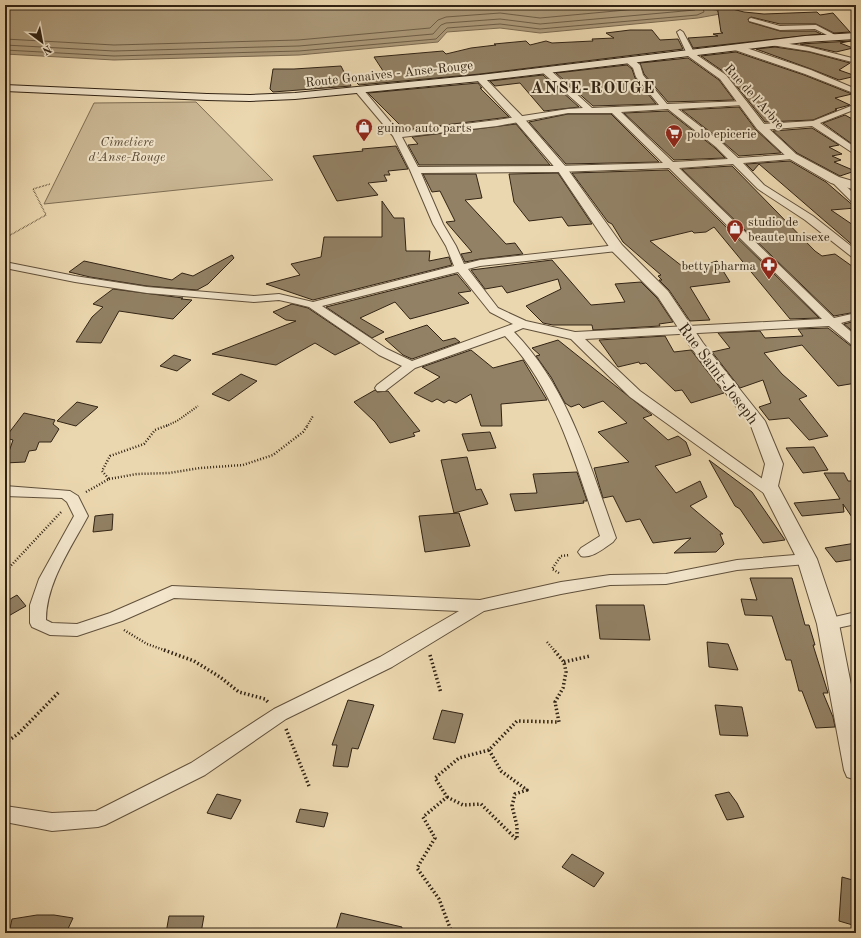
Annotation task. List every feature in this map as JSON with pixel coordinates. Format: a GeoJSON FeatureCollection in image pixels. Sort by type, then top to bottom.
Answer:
{"type":"FeatureCollection","features":[{"type":"Feature","properties":{"kind":"main road","name":"Route Gonaives - Anse-Rouge"},"geometry":{"type":"LineString","coordinates":[[5,88],[250,98],[359,90],[480,78],[833,36],[856,36]]}},
{"type":"Feature","properties":{"kind":"street"},"geometry":{"type":"LineString","coordinates":[[751,20],[780,28],[816,27],[833,36]]}},
{"type":"Feature","properties":{"kind":"street"},"geometry":{"type":"LineString","coordinates":[[680,32],[691,54]]}},
{"type":"Feature","properties":{"kind":"street"},"geometry":{"type":"LineString","coordinates":[[774,43],[809,49],[856,61]]}},
{"type":"Feature","properties":{"kind":"street"},"geometry":{"type":"LineString","coordinates":[[738,48],[808,72],[856,92]]}},
{"type":"Feature","properties":{"kind":"street","name":"Rue de l'Arbre"},"geometry":{"type":"LineString","coordinates":[[691,54],[723,77],[761,127],[792,156],[835,180],[856,201]]}},
{"type":"Feature","properties":{"kind":"street"},"geometry":{"type":"LineString","coordinates":[[629,60],[637,67],[639,75],[667,106],[704,132],[761,187],[809,218],[856,255]]}},
{"type":"Feature","properties":{"kind":"street"},"geometry":{"type":"LineString","coordinates":[[545,70],[591,111]]}},
{"type":"Feature","properties":{"kind":"street","name":"Rue Saint-Joseph"},"geometry":{"type":"LineString","coordinates":[[480,78],[518,118],[562,169],[617,248],[663,294],[686,331],[759,425],[774,464],[769,486],[807,559],[828,624],[856,770]]}},
{"type":"Feature","properties":{"kind":"street"},"geometry":{"type":"LineString","coordinates":[[359,90],[397,135],[415,170],[438,224],[451,246],[460,267],[494,310],[522,324],[575,336],[832,322],[856,316]]}},
{"type":"Feature","properties":{"kind":"street"},"geometry":{"type":"LineString","coordinates":[[397,135],[497,123],[518,118],[568,111],[743,103]]}},
{"type":"Feature","properties":{"kind":"street"},"geometry":{"type":"LineString","coordinates":[[761,127],[814,123],[856,106]]}},
{"type":"Feature","properties":{"kind":"street"},"geometry":{"type":"LineString","coordinates":[[614,110],[832,322],[856,342]]}},
{"type":"Feature","properties":{"kind":"street"},"geometry":{"type":"LineString","coordinates":[[814,123],[856,152]]}},
{"type":"Feature","properties":{"kind":"street"},"geometry":{"type":"LineString","coordinates":[[415,170],[562,169],[671,165],[736,162],[792,156]]}},
{"type":"Feature","properties":{"kind":"street"},"geometry":{"type":"LineString","coordinates":[[835,180],[856,186]]}},
{"type":"Feature","properties":{"kind":"street"},"geometry":{"type":"LineString","coordinates":[[313,305],[480,263],[617,248]]}},
{"type":"Feature","properties":{"kind":"street"},"geometry":{"type":"LineString","coordinates":[[5,265],[75,279],[147,290],[254,299],[279,297],[313,305],[383,352],[411,365]]}},
{"type":"Feature","properties":{"kind":"street"},"geometry":{"type":"LineString","coordinates":[[381,388],[411,365],[507,331],[522,324]]}},
{"type":"Feature","properties":{"kind":"street"},"geometry":{"type":"LineString","coordinates":[[507,331],[520,342],[542,373],[568,426],[608,538],[586,552]]}},
{"type":"Feature","properties":{"kind":"street"},"geometry":{"type":"LineString","coordinates":[[575,336],[635,394],[772,493]]}},
{"type":"Feature","properties":{"kind":"street"},"geometry":{"type":"LineString","coordinates":[[5,491],[65,494],[74,498],[81,516],[47,579],[38,605],[38,623],[50,629],[77,630],[107,620],[172,592],[480,606],[561,588],[610,580],[666,579],[737,565],[807,559]]}},
{"type":"Feature","properties":{"kind":"street"},"geometry":{"type":"LineString","coordinates":[[5,814],[52,822],[98,819],[198,769],[280,714],[386,662],[480,606]]}},
{"type":"Feature","properties":{"kind":"street"},"geometry":{"type":"LineString","coordinates":[[828,624],[856,618]]}},
{"type":"Feature","properties":{"kind":"path"},"geometry":{"type":"LineString","coordinates":[[5,238],[46,215],[33,189],[42,185],[50,184]]}},
{"type":"Feature","properties":{"kind":"path"},"geometry":{"type":"LineString","coordinates":[[109,479],[102,471],[110,456],[144,444],[155,430],[177,421],[198,406]]}},
{"type":"Feature","properties":{"kind":"path"},"geometry":{"type":"LineString","coordinates":[[5,572],[74,498],[109,479],[137,474],[168,473],[200,468],[243,465],[273,455],[303,432],[313,416]]}},
{"type":"Feature","properties":{"kind":"path"},"geometry":{"type":"LineString","coordinates":[[585,584],[552,569],[561,556],[586,552]]}},
{"type":"Feature","properties":{"kind":"path"},"geometry":{"type":"LineString","coordinates":[[107,620],[147,644],[194,661],[220,677],[239,692],[265,699],[280,714],[309,786]]}},
{"type":"Feature","properties":{"kind":"path"},"geometry":{"type":"LineString","coordinates":[[424,639],[441,693]]}},
{"type":"Feature","properties":{"kind":"path"},"geometry":{"type":"LineString","coordinates":[[488,750],[501,771],[527,790],[515,794],[512,806],[517,826],[517,840],[481,804],[463,805],[447,797],[435,778],[460,758],[488,750],[517,721],[559,722],[555,702],[562,690],[565,672],[564,662],[547,642]]}},
{"type":"Feature","properties":{"kind":"path"},"geometry":{"type":"LineString","coordinates":[[564,662],[590,656]]}},
{"type":"Feature","properties":{"kind":"path"},"geometry":{"type":"LineString","coordinates":[[5,743],[18,734],[60,691]]}},
{"type":"Feature","properties":{"kind":"path"},"geometry":{"type":"LineString","coordinates":[[447,797],[423,817],[435,838],[417,868],[439,899],[452,933]]}},
{"type":"Feature","properties":{"kind":"green space","name":"Cimetiere d'Anse-Rouge"},"geometry":{"type":"Polygon","coordinates":[[[196,102],[273,180],[44,204],[94,103],[196,102]]]}},
{"type":"Feature","properties":{"kind":"water"},"geometry":{"type":"Polygon","coordinates":[[[5,5],[703,5],[709,9],[716,10],[720,14],[698,18],[540,33],[500,28],[447,32],[438,42],[299,55],[114,60],[5,54],[5,5]]]}},
{"type":"Feature","properties":{"kind":"building"},"geometry":{"type":"Polygon","coordinates":[[[717,5],[744,12],[764,14],[817,12],[820,15],[833,13],[850,32],[834,33],[816,24],[780,24],[751,17],[748,19],[749,22],[780,31],[815,31],[821,34],[693,48],[688,38],[718,36],[713,34],[723,33],[721,32],[717,5]]]}},
{"type":"Feature","properties":{"kind":"building"},"geometry":{"type":"Polygon","coordinates":[[[630,30],[652,30],[660,40],[678,39],[683,49],[480,74],[359,85],[352,78],[385,74],[374,57],[443,51],[446,54],[471,48],[496,45],[494,44],[526,41],[530,45],[546,41],[552,43],[593,41],[592,39],[614,38],[606,33],[630,30]]]}},
{"type":"Feature","properties":{"kind":"building"},"geometry":{"type":"Polygon","coordinates":[[[851,41],[840,43],[853,48],[836,52],[800,44],[851,41]]]}},
{"type":"Feature","properties":{"kind":"building"},"geometry":{"type":"Polygon","coordinates":[[[775,47],[809,52],[850,63],[839,70],[856,76],[839,80],[756,49],[775,47]]]}},
{"type":"Feature","properties":{"kind":"building"},"geometry":{"type":"Polygon","coordinates":[[[736,52],[804,75],[852,94],[835,98],[850,105],[835,109],[837,110],[813,120],[765,122],[727,74],[701,56],[736,52]]]}},
{"type":"Feature","properties":{"kind":"building"},"geometry":{"type":"Polygon","coordinates":[[[688,58],[719,80],[734,100],[668,102],[644,74],[640,63],[688,58]]]}},
{"type":"Feature","properties":{"kind":"building"},"geometry":{"type":"Polygon","coordinates":[[[627,65],[632,69],[635,78],[656,104],[593,106],[556,73],[627,65]]]}},
{"type":"Feature","properties":{"kind":"building"},"geometry":{"type":"Polygon","coordinates":[[[341,66],[351,86],[273,92],[270,89],[273,69],[341,66]]]}},
{"type":"Feature","properties":{"kind":"building"},"geometry":{"type":"Polygon","coordinates":[[[543,75],[579,107],[544,111],[520,83],[495,86],[490,81],[543,75]]]}},
{"type":"Feature","properties":{"kind":"building"},"geometry":{"type":"Polygon","coordinates":[[[478,83],[482,88],[480,88],[509,117],[405,130],[368,93],[478,83]]]}},
{"type":"Feature","properties":{"kind":"building"},"geometry":{"type":"Polygon","coordinates":[[[739,107],[756,130],[781,153],[739,156],[682,110],[739,107]]]}},
{"type":"Feature","properties":{"kind":"building"},"geometry":{"type":"Polygon","coordinates":[[[668,111],[715,148],[725,158],[674,160],[624,113],[668,111]]]}},
{"type":"Feature","properties":{"kind":"building"},"geometry":{"type":"Polygon","coordinates":[[[568,114],[611,114],[659,162],[566,164],[529,122],[568,114]]]}},
{"type":"Feature","properties":{"kind":"building"},"geometry":{"type":"Polygon","coordinates":[[[845,115],[856,121],[856,143],[852,144],[823,123],[845,115]]]}},
{"type":"Feature","properties":{"kind":"building"},"geometry":{"type":"Polygon","coordinates":[[[516,124],[550,165],[419,165],[408,145],[418,144],[412,137],[516,124]]]}},
{"type":"Feature","properties":{"kind":"building"},"geometry":{"type":"Polygon","coordinates":[[[812,128],[839,145],[829,147],[842,154],[832,156],[841,160],[834,162],[855,171],[840,176],[797,153],[773,131],[812,128]]]}},
{"type":"Feature","properties":{"kind":"building"},"geometry":{"type":"Polygon","coordinates":[[[396,146],[408,169],[388,171],[390,175],[384,175],[387,181],[368,183],[378,195],[337,201],[313,156],[363,151],[362,149],[396,146]]]}},
{"type":"Feature","properties":{"kind":"building"},"geometry":{"type":"Polygon","coordinates":[[[790,161],[826,182],[856,208],[831,210],[856,227],[856,248],[759,164],[753,171],[746,164],[790,161]]]}},
{"type":"Feature","properties":{"kind":"building"},"geometry":{"type":"Polygon","coordinates":[[[732,166],[815,251],[822,256],[835,254],[856,269],[856,312],[834,316],[682,169],[732,166]]]}},
{"type":"Feature","properties":{"kind":"building"},"geometry":{"type":"Polygon","coordinates":[[[668,170],[819,318],[790,319],[714,227],[706,232],[694,233],[692,231],[650,241],[687,270],[717,261],[730,282],[690,287],[710,320],[690,321],[669,290],[659,280],[662,280],[658,276],[661,275],[623,242],[612,224],[608,222],[572,173],[668,170]]]}},
{"type":"Feature","properties":{"kind":"building"},"geometry":{"type":"Polygon","coordinates":[[[558,173],[592,224],[568,226],[562,217],[529,221],[514,202],[509,174],[558,173]]]}},
{"type":"Feature","properties":{"kind":"building"},"geometry":{"type":"Polygon","coordinates":[[[423,174],[476,174],[482,198],[465,200],[506,244],[515,243],[523,254],[465,262],[461,254],[472,252],[446,222],[455,221],[440,191],[432,192],[423,174]]]}},
{"type":"Feature","properties":{"kind":"building"},"geometry":{"type":"Polygon","coordinates":[[[382,201],[394,218],[404,218],[406,251],[430,251],[429,261],[449,257],[452,265],[313,300],[266,284],[300,275],[291,264],[321,257],[324,237],[382,237],[382,201]]]}},
{"type":"Feature","properties":{"kind":"building"},"geometry":{"type":"Polygon","coordinates":[[[232,255],[234,258],[208,284],[197,290],[147,286],[90,277],[69,272],[84,261],[172,280],[182,273],[193,276],[232,255]]]}},
{"type":"Feature","properties":{"kind":"building"},"geometry":{"type":"Polygon","coordinates":[[[552,260],[591,305],[625,302],[615,284],[641,282],[657,298],[673,322],[659,324],[660,326],[593,330],[592,325],[553,325],[543,323],[526,306],[561,289],[558,279],[507,293],[502,286],[485,289],[471,270],[552,260]]]}},
{"type":"Feature","properties":{"kind":"building"},"geometry":{"type":"Polygon","coordinates":[[[457,274],[471,291],[458,293],[469,303],[410,319],[395,302],[360,318],[384,332],[372,338],[326,307],[457,274]]]}},
{"type":"Feature","properties":{"kind":"building"},"geometry":{"type":"Polygon","coordinates":[[[113,289],[192,300],[173,319],[119,311],[101,343],[76,342],[92,317],[103,307],[93,304],[113,289]]]}},
{"type":"Feature","properties":{"kind":"building"},"geometry":{"type":"Polygon","coordinates":[[[292,304],[308,308],[360,343],[335,355],[315,343],[276,365],[212,354],[296,321],[286,320],[273,312],[292,304]]]}},
{"type":"Feature","properties":{"kind":"building"},"geometry":{"type":"Polygon","coordinates":[[[856,321],[856,334],[844,324],[856,321]]]}},
{"type":"Feature","properties":{"kind":"building"},"geometry":{"type":"Polygon","coordinates":[[[427,325],[443,341],[455,338],[460,342],[412,359],[403,355],[385,339],[427,325]]]}},
{"type":"Feature","properties":{"kind":"building"},"geometry":{"type":"Polygon","coordinates":[[[828,328],[851,346],[856,347],[856,383],[838,386],[802,345],[764,353],[782,374],[807,396],[799,399],[828,436],[809,440],[789,418],[769,420],[759,407],[771,403],[763,380],[740,388],[712,352],[730,348],[718,333],[760,331],[765,338],[803,336],[798,329],[828,328]]]}},
{"type":"Feature","properties":{"kind":"building"},"geometry":{"type":"Polygon","coordinates":[[[665,336],[674,352],[691,350],[724,393],[691,403],[682,390],[675,391],[646,363],[640,364],[639,362],[618,367],[599,340],[665,336]]]}},
{"type":"Feature","properties":{"kind":"building"},"geometry":{"type":"Polygon","coordinates":[[[558,340],[652,415],[643,418],[668,440],[678,436],[686,442],[691,455],[655,466],[676,493],[700,481],[707,497],[690,506],[723,534],[720,534],[724,544],[716,552],[674,553],[691,538],[653,543],[640,519],[626,522],[613,496],[603,498],[594,468],[629,462],[598,432],[627,423],[603,401],[583,408],[579,404],[571,407],[565,403],[551,377],[536,356],[540,355],[532,348],[558,340]]]}},
{"type":"Feature","properties":{"kind":"building"},"geometry":{"type":"Polygon","coordinates":[[[471,350],[493,368],[523,360],[547,400],[501,404],[502,426],[481,426],[471,394],[456,403],[449,400],[444,403],[437,399],[432,402],[414,393],[440,377],[422,367],[471,350]]]}},
{"type":"Feature","properties":{"kind":"building"},"geometry":{"type":"Polygon","coordinates":[[[174,355],[191,360],[177,371],[160,366],[174,355]]]}},
{"type":"Feature","properties":{"kind":"building"},"geometry":{"type":"Polygon","coordinates":[[[241,374],[257,381],[229,401],[212,394],[241,374]]]}},
{"type":"Feature","properties":{"kind":"building"},"geometry":{"type":"Polygon","coordinates":[[[375,390],[377,392],[388,391],[420,431],[413,433],[415,436],[390,443],[375,422],[354,402],[375,390]]]}},
{"type":"Feature","properties":{"kind":"building"},"geometry":{"type":"Polygon","coordinates":[[[77,402],[98,407],[76,426],[57,421],[77,402]]]}},
{"type":"Feature","properties":{"kind":"building"},"geometry":{"type":"Polygon","coordinates":[[[24,413],[55,420],[53,424],[59,429],[51,442],[39,442],[36,450],[29,451],[25,462],[5,463],[13,440],[5,438],[24,413]]]}},
{"type":"Feature","properties":{"kind":"building"},"geometry":{"type":"Polygon","coordinates":[[[490,432],[496,448],[468,451],[462,434],[490,432]]]}},
{"type":"Feature","properties":{"kind":"building"},"geometry":{"type":"Polygon","coordinates":[[[814,447],[828,470],[803,473],[786,448],[814,447]]]}},
{"type":"Feature","properties":{"kind":"building"},"geometry":{"type":"Polygon","coordinates":[[[467,457],[476,490],[481,489],[488,504],[454,513],[441,460],[467,457]]]}},
{"type":"Feature","properties":{"kind":"building"},"geometry":{"type":"Polygon","coordinates":[[[709,460],[752,492],[785,540],[763,543],[740,509],[735,506],[709,460]]]}},
{"type":"Feature","properties":{"kind":"building"},"geometry":{"type":"Polygon","coordinates":[[[577,472],[587,501],[583,501],[584,503],[515,511],[510,494],[537,493],[533,474],[577,472]]]}},
{"type":"Feature","properties":{"kind":"building"},"geometry":{"type":"Polygon","coordinates":[[[824,473],[844,473],[848,481],[856,481],[856,523],[843,504],[844,512],[802,516],[794,503],[840,499],[824,473]]]}},
{"type":"Feature","properties":{"kind":"building"},"geometry":{"type":"Polygon","coordinates":[[[459,513],[470,546],[425,552],[419,516],[459,513]]]}},
{"type":"Feature","properties":{"kind":"building"},"geometry":{"type":"Polygon","coordinates":[[[113,514],[112,530],[93,532],[95,516],[113,514]]]}},
{"type":"Feature","properties":{"kind":"building"},"geometry":{"type":"Polygon","coordinates":[[[856,543],[856,559],[836,562],[825,548],[856,543]]]}},
{"type":"Feature","properties":{"kind":"building"},"geometry":{"type":"Polygon","coordinates":[[[750,578],[792,578],[805,625],[809,625],[815,645],[813,645],[828,693],[823,693],[833,717],[835,727],[816,728],[802,691],[799,691],[791,660],[786,660],[772,616],[745,615],[741,599],[757,600],[750,578]]]}},
{"type":"Feature","properties":{"kind":"building"},"geometry":{"type":"Polygon","coordinates":[[[17,595],[26,606],[5,618],[5,602],[17,595]]]}},
{"type":"Feature","properties":{"kind":"building"},"geometry":{"type":"Polygon","coordinates":[[[596,605],[644,605],[650,640],[600,639],[596,605]]]}},
{"type":"Feature","properties":{"kind":"building"},"geometry":{"type":"Polygon","coordinates":[[[707,642],[728,644],[738,670],[709,667],[707,642]]]}},
{"type":"Feature","properties":{"kind":"building"},"geometry":{"type":"Polygon","coordinates":[[[348,700],[374,705],[358,749],[352,748],[348,767],[333,766],[337,745],[332,745],[348,700]]]}},
{"type":"Feature","properties":{"kind":"building"},"geometry":{"type":"Polygon","coordinates":[[[715,705],[742,707],[748,736],[720,735],[715,705]]]}},
{"type":"Feature","properties":{"kind":"building"},"geometry":{"type":"Polygon","coordinates":[[[442,710],[463,714],[455,743],[433,739],[442,710]]]}},
{"type":"Feature","properties":{"kind":"building"},"geometry":{"type":"Polygon","coordinates":[[[729,792],[737,803],[744,817],[727,820],[715,795],[729,792]]]}},
{"type":"Feature","properties":{"kind":"building"},"geometry":{"type":"Polygon","coordinates":[[[217,794],[241,800],[231,819],[207,813],[217,794]]]}},
{"type":"Feature","properties":{"kind":"building"},"geometry":{"type":"Polygon","coordinates":[[[300,809],[328,813],[324,827],[296,822],[300,809]]]}},
{"type":"Feature","properties":{"kind":"building"},"geometry":{"type":"Polygon","coordinates":[[[572,854],[604,873],[594,887],[562,867],[572,854]]]}},
{"type":"Feature","properties":{"kind":"building"},"geometry":{"type":"Polygon","coordinates":[[[842,877],[856,881],[856,926],[839,921],[842,877]]]}},
{"type":"Feature","properties":{"kind":"building"},"geometry":{"type":"Polygon","coordinates":[[[341,913],[402,927],[401,933],[335,933],[341,913]]]}},
{"type":"Feature","properties":{"kind":"building"},"geometry":{"type":"Polygon","coordinates":[[[37,915],[54,915],[73,918],[66,933],[9,933],[12,919],[37,915]]]}},
{"type":"Feature","properties":{"kind":"building"},"geometry":{"type":"Polygon","coordinates":[[[169,916],[204,916],[201,933],[166,933],[169,916]]]}},
{"type":"Feature","properties":{"kind":"place","name":"guimo auto parts"},"geometry":{"type":"Point","coordinates":[364,142]}},
{"type":"Feature","properties":{"kind":"place","name":"polo epicerie"},"geometry":{"type":"Point","coordinates":[674,148]}},
{"type":"Feature","properties":{"kind":"place","name":"studio de beaute unisexe"},"geometry":{"type":"Point","coordinates":[735,243]}},
{"type":"Feature","properties":{"kind":"place","name":"betty pharma"},"geometry":{"type":"Point","coordinates":[769,280]}},
{"type":"Feature","properties":{"kind":"district","name":"ANSE-ROUGE"},"geometry":{"type":"Point","coordinates":[593,87]}}]}
